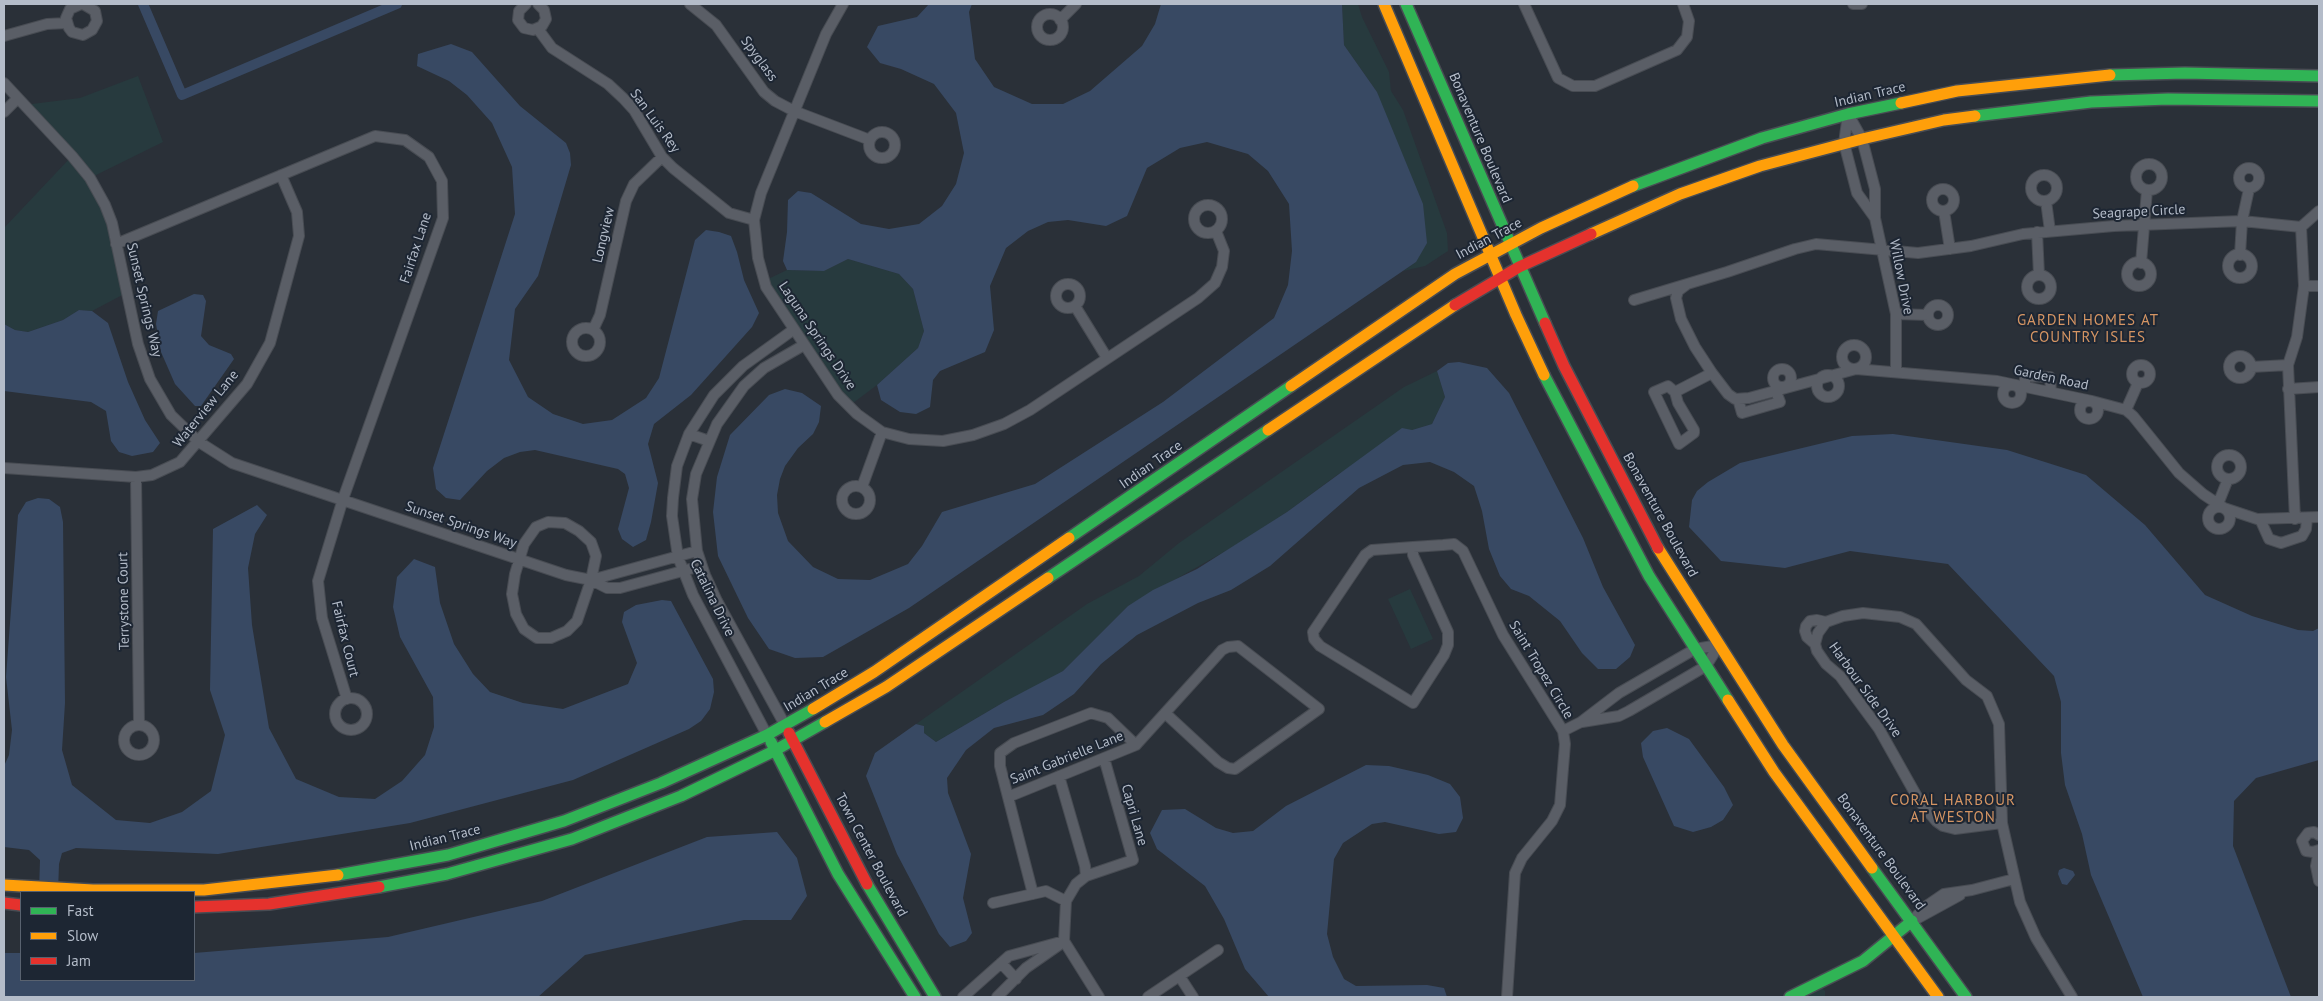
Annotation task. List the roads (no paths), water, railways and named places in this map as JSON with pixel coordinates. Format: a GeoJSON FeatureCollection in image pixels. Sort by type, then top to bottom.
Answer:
{"type":"FeatureCollection","features":[{"type":"Feature","properties":{"kind":"main road"},"geometry":{"type":"LineString","coordinates":[[1384,4],[1490,255],[1548,383],[1649,576],[1774,772],[1938,997]]}},
{"type":"Feature","properties":{"kind":"main road","name":"Bonaventure Boulevard"},"geometry":{"type":"LineString","coordinates":[[1406,4],[1510,245],[1582,404],[1652,536],[1783,745],[1966,997]]}},
{"type":"Feature","properties":{"kind":"main road","name":"Indian Trace"},"geometry":{"type":"LineString","coordinates":[[4,885],[62,888],[214,889],[281,883],[371,871],[438,857],[564,821],[662,783],[767,735],[912,647],[1455,274],[1620,191],[1762,138],[1848,114],[1957,91],[2047,80],[2111,75],[2185,73],[2319,76]]}},
{"type":"Feature","properties":{"kind":"main road"},"geometry":{"type":"LineString","coordinates":[[195,907],[268,904],[376,888],[447,874],[572,839],[644,812],[774,751],[886,687],[1432,318],[1520,267],[1680,194],[1760,166],[1844,143],[1944,120],[2091,102],[2168,99],[2319,101]]}},
{"type":"Feature","properties":{"kind":"main road","name":"Town Center Boulevard"},"geometry":{"type":"LineString","coordinates":[[785,725],[870,889],[935,997]]}},
{"type":"Feature","properties":{"kind":"main road"},"geometry":{"type":"LineString","coordinates":[[767,735],[838,874],[915,997]]}},
{"type":"Feature","properties":{"kind":"main road"},"geometry":{"type":"LineString","coordinates":[[4,903],[20,904]]}},
{"type":"Feature","properties":{"kind":"main road"},"geometry":{"type":"LineString","coordinates":[[1790,997],[1863,960],[1895,937],[1912,921]]}},
{"type":"Feature","properties":{"kind":"street"},"geometry":{"type":"LineString","coordinates":[[82,4],[92,7],[97,15],[96,26],[83,34],[77,34],[69,28],[67,23],[70,9],[82,4]]}},
{"type":"Feature","properties":{"kind":"street","name":"San Luis Rey"},"geometry":{"type":"LineString","coordinates":[[526,4],[519,11],[518,20],[528,30],[538,29],[552,48],[608,84],[624,98],[634,110],[662,157],[729,213],[754,220]]}},
{"type":"Feature","properties":{"kind":"street"},"geometry":{"type":"LineString","coordinates":[[538,4],[546,14],[544,23],[538,29]]}},
{"type":"Feature","properties":{"kind":"street","name":"Spyglass"},"geometry":{"type":"LineString","coordinates":[[690,4],[716,25],[764,92],[775,101],[794,111],[870,140]]}},
{"type":"Feature","properties":{"kind":"street","name":"Laguna Springs Drive"},"geometry":{"type":"LineString","coordinates":[[843,4],[826,34],[794,111],[761,193],[754,220],[758,258],[766,287],[838,395],[857,414],[882,432],[909,440],[943,441],[973,435],[1004,424],[1030,410],[1198,298],[1215,283],[1222,267],[1224,250],[1216,231]]}},
{"type":"Feature","properties":{"kind":"street"},"geometry":{"type":"LineString","coordinates":[[1060,20],[1076,4]]}},
{"type":"Feature","properties":{"kind":"street"},"geometry":{"type":"LineString","coordinates":[[1524,4],[1558,78],[1573,86],[1594,86],[1677,50],[1687,37],[1689,21],[1684,4]]}},
{"type":"Feature","properties":{"kind":"street"},"geometry":{"type":"LineString","coordinates":[[1853,4],[1862,4]]}},
{"type":"Feature","properties":{"kind":"street"},"geometry":{"type":"LineString","coordinates":[[4,36],[48,24],[67,23]]}},
{"type":"Feature","properties":{"kind":"street","name":"Sunset Springs Way"},"geometry":{"type":"LineString","coordinates":[[4,83],[90,178],[105,205],[116,244],[138,344],[150,379],[171,415],[199,442],[232,463],[566,575],[591,580],[608,588],[620,588],[702,566]]}},
{"type":"Feature","properties":{"kind":"street"},"geometry":{"type":"LineString","coordinates":[[4,112],[18,98]]}},
{"type":"Feature","properties":{"kind":"street","name":"Willow Drive"},"geometry":{"type":"LineString","coordinates":[[1848,114],[1862,139],[1875,189],[1875,218],[1896,314],[1896,371]]}},
{"type":"Feature","properties":{"kind":"street","name":"Willow Drive"},"geometry":{"type":"LineString","coordinates":[[1848,114],[1844,143],[1857,193],[1875,218]]}},
{"type":"Feature","properties":{"kind":"street","name":"Fairfax Lane"},"geometry":{"type":"LineString","coordinates":[[116,244],[375,136],[405,140],[429,157],[442,181],[443,218],[343,499]]}},
{"type":"Feature","properties":{"kind":"street","name":"Longview"},"geometry":{"type":"LineString","coordinates":[[593,330],[600,314],[626,200],[634,184],[662,157]]}},
{"type":"Feature","properties":{"kind":"street","name":"Waterview Lane"},"geometry":{"type":"LineString","coordinates":[[4,468],[136,477],[152,475],[180,462],[199,442],[247,384],[270,343],[299,236],[297,212],[281,175]]}},
{"type":"Feature","properties":{"kind":"street"},"geometry":{"type":"LineString","coordinates":[[2240,255],[2242,221],[2249,189]]}},
{"type":"Feature","properties":{"kind":"street"},"geometry":{"type":"LineString","coordinates":[[2141,263],[2147,190]]}},
{"type":"Feature","properties":{"kind":"street"},"geometry":{"type":"LineString","coordinates":[[2046,201],[2050,231]]}},
{"type":"Feature","properties":{"kind":"street"},"geometry":{"type":"LineString","coordinates":[[1944,211],[1950,249]]}},
{"type":"Feature","properties":{"kind":"street"},"geometry":{"type":"LineString","coordinates":[[2295,518],[2288,366],[2297,337],[2304,286],[2301,226],[2319,211]]}},
{"type":"Feature","properties":{"kind":"street","name":"Seagrape Circle"},"geometry":{"type":"LineString","coordinates":[[1634,300],[1816,244],[1918,253],[2050,231],[2242,221],[2301,226]]}},
{"type":"Feature","properties":{"kind":"street"},"geometry":{"type":"LineString","coordinates":[[2038,232],[2039,275]]}},
{"type":"Feature","properties":{"kind":"street"},"geometry":{"type":"LineString","coordinates":[[1675,392],[1712,373],[1695,347],[1678,313],[1677,294],[1680,288],[1691,283]]}},
{"type":"Feature","properties":{"kind":"street"},"geometry":{"type":"LineString","coordinates":[[2304,286],[2319,286]]}},
{"type":"Feature","properties":{"kind":"street"},"geometry":{"type":"LineString","coordinates":[[1075,306],[1107,358]]}},
{"type":"Feature","properties":{"kind":"street"},"geometry":{"type":"LineString","coordinates":[[1896,314],[1928,315]]}},
{"type":"Feature","properties":{"kind":"street","name":"Catalina Drive"},"geometry":{"type":"LineString","coordinates":[[767,735],[692,595],[678,557],[672,516],[673,498],[677,466],[689,434],[714,395],[756,356],[793,330]]}},
{"type":"Feature","properties":{"kind":"street","name":"Catalina Drive"},"geometry":{"type":"LineString","coordinates":[[785,725],[716,601],[697,551],[692,499],[696,474],[709,441],[717,424],[744,386],[764,368],[804,345]]}},
{"type":"Feature","properties":{"kind":"street","name":"Catalina Drive"},"geometry":{"type":"LineString","coordinates":[[735,400],[804,345]]}},
{"type":"Feature","properties":{"kind":"street"},"geometry":{"type":"LineString","coordinates":[[756,356],[764,368]]}},
{"type":"Feature","properties":{"kind":"street"},"geometry":{"type":"LineString","coordinates":[[2252,367],[2288,366]]}},
{"type":"Feature","properties":{"kind":"street","name":"Garden Road"},"geometry":{"type":"LineString","coordinates":[[1712,373],[1728,394],[1738,399],[1825,375],[1856,369],[1979,378],[2025,386],[2126,410]]}},
{"type":"Feature","properties":{"kind":"street"},"geometry":{"type":"LineString","coordinates":[[2025,386],[2025,376],[2050,377],[2051,392]]}},
{"type":"Feature","properties":{"kind":"street"},"geometry":{"type":"LineString","coordinates":[[2138,383],[2126,410],[2179,473],[2221,506],[2260,519],[2319,517]]}},
{"type":"Feature","properties":{"kind":"street"},"geometry":{"type":"LineString","coordinates":[[1668,386],[1675,392],[1678,403],[1694,430],[1694,433],[1678,444],[1654,392],[1668,386]]}},
{"type":"Feature","properties":{"kind":"street"},"geometry":{"type":"LineString","coordinates":[[2288,389],[2319,387]]}},
{"type":"Feature","properties":{"kind":"street"},"geometry":{"type":"LineString","coordinates":[[862,487],[882,432]]}},
{"type":"Feature","properties":{"kind":"street"},"geometry":{"type":"LineString","coordinates":[[689,434],[709,441]]}},
{"type":"Feature","properties":{"kind":"street","name":"Terrystone Court"},"geometry":{"type":"LineString","coordinates":[[136,477],[139,724]]}},
{"type":"Feature","properties":{"kind":"street"},"geometry":{"type":"LineString","coordinates":[[2221,506],[2228,478]]}},
{"type":"Feature","properties":{"kind":"street","name":"Fairfax Court"},"geometry":{"type":"LineString","coordinates":[[343,499],[318,580],[322,618],[346,699]]}},
{"type":"Feature","properties":{"kind":"street"},"geometry":{"type":"LineString","coordinates":[[2260,519],[2269,539],[2281,544],[2302,536],[2306,529],[2307,518]]}},
{"type":"Feature","properties":{"kind":"street","name":"Sunset Springs Way"},"geometry":{"type":"LineString","coordinates":[[548,522],[565,524],[578,531],[591,542],[596,556],[591,580],[577,621],[567,631],[551,638],[537,638],[524,628],[516,614],[512,594],[524,544],[536,527],[548,522]]}},
{"type":"Feature","properties":{"kind":"street","name":"Saint Tropez Circle"},"geometry":{"type":"LineString","coordinates":[[1413,547],[1412,555],[1448,632],[1448,645],[1444,655],[1414,704],[1320,646],[1314,639],[1313,632],[1365,555],[1372,550],[1413,547],[1454,544],[1463,551],[1503,635],[1563,731],[1565,744],[1560,805],[1552,821],[1522,858],[1515,873],[1508,997]]}},
{"type":"Feature","properties":{"kind":"street","name":"Sunset Springs Way"},"geometry":{"type":"LineString","coordinates":[[591,580],[697,551]]}},
{"type":"Feature","properties":{"kind":"street","name":"Harbour Side Drive"},"geometry":{"type":"LineString","coordinates":[[2002,823],[1955,829],[1943,826],[1936,821],[1920,802],[1879,729],[1840,676],[1826,664],[1815,644],[1818,633],[1826,622],[1843,616],[1863,613],[1900,617],[1916,624],[1966,680],[1987,696],[1999,724],[2002,823],[2020,902],[2036,938],[2072,997]]}},
{"type":"Feature","properties":{"kind":"street"},"geometry":{"type":"LineString","coordinates":[[1563,731],[1581,722],[1619,693],[1695,649],[1719,645]]}},
{"type":"Feature","properties":{"kind":"street"},"geometry":{"type":"LineString","coordinates":[[1581,722],[1619,716],[1706,666],[1719,645]]}},
{"type":"Feature","properties":{"kind":"street","name":"Saint Gabrielle Lane"},"geometry":{"type":"LineString","coordinates":[[1008,797],[1136,745],[1222,650],[1228,647],[1238,646],[1319,710],[1235,769],[1228,768],[1218,762],[1165,713]]}},
{"type":"Feature","properties":{"kind":"street","name":"Saint Gabrielle Lane"},"geometry":{"type":"LineString","coordinates":[[1033,894],[1000,766],[1000,753],[1014,743],[1092,713],[1108,718],[1136,745]]}},
{"type":"Feature","properties":{"kind":"street","name":"Capri Lane"},"geometry":{"type":"LineString","coordinates":[[1086,876],[1133,860],[1104,758]]}},
{"type":"Feature","properties":{"kind":"street"},"geometry":{"type":"LineString","coordinates":[[1059,776],[1085,866],[1086,876],[1076,884],[1066,901],[1064,941],[1098,997]]}},
{"type":"Feature","properties":{"kind":"street"},"geometry":{"type":"LineString","coordinates":[[2319,835],[2314,832],[2308,833],[2302,841],[2306,850],[2313,852],[2319,850],[2316,866],[2319,882]]}},
{"type":"Feature","properties":{"kind":"street"},"geometry":{"type":"LineString","coordinates":[[1912,921],[1925,907],[1949,896],[2014,879]]}},
{"type":"Feature","properties":{"kind":"street"},"geometry":{"type":"LineString","coordinates":[[993,903],[1046,891],[1066,901]]}},
{"type":"Feature","properties":{"kind":"street"},"geometry":{"type":"LineString","coordinates":[[1912,921],[1929,913],[1949,896]]}},
{"type":"Feature","properties":{"kind":"street"},"geometry":{"type":"LineString","coordinates":[[963,997],[1001,963],[1017,953],[1064,941]]}},
{"type":"Feature","properties":{"kind":"street"},"geometry":{"type":"LineString","coordinates":[[997,997],[1026,968],[1064,941]]}},
{"type":"Feature","properties":{"kind":"street"},"geometry":{"type":"LineString","coordinates":[[1148,997],[1218,950]]}},
{"type":"Feature","properties":{"kind":"street"},"geometry":{"type":"LineString","coordinates":[[1001,963],[1016,979]]}},
{"type":"Feature","properties":{"kind":"street"},"geometry":{"type":"LineString","coordinates":[[1180,976],[1194,997]]}},
{"type":"Feature","properties":{"kind":"water"},"geometry":{"type":"Polygon","coordinates":[[[929,4],[972,4],[969,12],[975,59],[994,87],[1032,104],[1063,104],[1090,91],[1142,46],[1155,24],[1161,4],[1342,4],[1344,45],[1377,92],[1423,204],[1427,243],[1416,262],[909,608],[823,657],[795,658],[769,649],[748,618],[718,556],[713,512],[717,477],[730,435],[769,395],[785,389],[802,393],[821,406],[819,422],[813,434],[798,448],[785,466],[780,479],[777,495],[778,513],[788,541],[813,567],[838,579],[870,580],[908,564],[922,546],[942,512],[1035,484],[1163,402],[1274,318],[1288,285],[1292,251],[1289,204],[1268,171],[1248,154],[1207,142],[1180,148],[1147,168],[1127,216],[1106,226],[1068,220],[1048,222],[1028,231],[1006,248],[990,286],[994,330],[985,352],[940,371],[933,380],[930,407],[916,414],[900,412],[881,400],[877,385],[918,348],[924,331],[913,289],[899,274],[848,259],[824,271],[787,270],[783,261],[787,232],[788,200],[798,191],[811,193],[861,224],[889,229],[919,224],[942,206],[956,184],[964,153],[956,113],[934,84],[901,69],[880,63],[867,47],[878,26],[917,17],[929,4]]]}},
{"type":"Feature","properties":{"kind":"water"},"geometry":{"type":"Polygon","coordinates":[[[451,44],[472,52],[520,106],[566,143],[570,153],[571,165],[538,276],[515,309],[509,360],[528,397],[553,414],[583,424],[612,420],[646,398],[659,378],[695,240],[706,230],[719,232],[731,236],[737,252],[744,280],[759,313],[752,327],[691,395],[654,424],[648,444],[658,483],[646,540],[633,547],[622,539],[618,529],[629,488],[625,474],[618,469],[535,450],[520,452],[504,458],[487,471],[460,500],[446,498],[436,489],[433,468],[515,214],[512,167],[492,123],[467,95],[449,81],[417,66],[418,54],[451,44]]]}},
{"type":"Feature","properties":{"kind":"water"},"geometry":{"type":"Polygon","coordinates":[[[194,294],[203,295],[206,301],[201,336],[209,345],[231,354],[234,359],[201,406],[195,406],[175,384],[161,352],[156,324],[158,311],[194,294]]]}},
{"type":"Feature","properties":{"kind":"water"},"geometry":{"type":"Polygon","coordinates":[[[79,310],[92,311],[108,323],[128,382],[145,420],[160,443],[153,452],[132,456],[119,452],[111,441],[106,411],[91,402],[4,391],[4,324],[15,330],[28,332],[63,320],[79,310]]]}},
{"type":"Feature","properties":{"kind":"water"},"geometry":{"type":"Polygon","coordinates":[[[1459,362],[1487,368],[1509,393],[1583,538],[1603,587],[1635,645],[1630,657],[1616,669],[1598,669],[1582,653],[1560,621],[1529,596],[1511,589],[1500,576],[1489,549],[1482,511],[1474,486],[1454,472],[1430,462],[1403,465],[1359,488],[1270,566],[1231,590],[1198,603],[1137,635],[1101,664],[1074,694],[1043,715],[994,728],[966,750],[947,778],[948,793],[971,854],[963,898],[972,933],[966,941],[950,947],[939,934],[897,854],[866,776],[875,753],[916,724],[924,726],[924,733],[936,742],[1004,702],[1063,671],[1128,606],[1153,590],[1197,569],[1287,512],[1402,428],[1412,430],[1432,424],[1445,397],[1437,371],[1448,363],[1459,362]]]}},
{"type":"Feature","properties":{"kind":"water"},"geometry":{"type":"Polygon","coordinates":[[[1893,434],[2007,450],[2086,475],[2145,525],[2205,595],[2252,616],[2298,630],[2313,631],[2319,628],[2319,760],[2256,778],[2234,801],[2233,846],[2291,997],[2143,997],[2091,875],[2082,834],[2065,785],[2061,753],[2061,702],[2054,676],[1948,564],[1850,551],[1785,568],[1721,561],[1689,527],[1692,500],[1697,491],[1708,482],[1740,463],[1852,436],[1893,434]]]}},
{"type":"Feature","properties":{"kind":"water"},"geometry":{"type":"Polygon","coordinates":[[[38,498],[49,499],[60,507],[63,522],[65,703],[62,750],[72,785],[116,820],[150,823],[182,812],[211,791],[225,735],[210,690],[213,529],[257,505],[267,515],[255,534],[248,568],[252,625],[269,728],[296,779],[339,797],[375,799],[402,781],[425,755],[434,727],[433,697],[400,637],[393,607],[397,577],[414,559],[435,567],[440,603],[454,644],[473,674],[490,692],[523,703],[563,709],[628,684],[637,663],[622,622],[624,612],[636,605],[662,600],[671,601],[713,679],[714,692],[710,709],[701,721],[689,729],[573,780],[410,823],[218,854],[76,848],[62,853],[59,864],[58,891],[39,891],[40,860],[29,850],[4,847],[4,766],[9,755],[12,730],[6,677],[18,515],[26,502],[38,498]]]}},
{"type":"Feature","properties":{"kind":"water"},"geometry":{"type":"Polygon","coordinates":[[[1667,728],[1689,739],[1724,787],[1733,805],[1723,820],[1711,827],[1693,832],[1674,826],[1643,757],[1641,743],[1653,731],[1667,728]]]}},
{"type":"Feature","properties":{"kind":"water"},"geometry":{"type":"Polygon","coordinates":[[[1366,765],[1389,766],[1428,775],[1450,784],[1460,797],[1463,818],[1456,832],[1439,834],[1385,822],[1372,824],[1343,843],[1334,859],[1327,934],[1333,957],[1344,979],[1356,986],[1427,985],[1444,988],[1447,997],[1269,997],[1245,969],[1224,919],[1205,886],[1157,849],[1150,833],[1162,810],[1185,809],[1216,828],[1233,833],[1253,831],[1286,806],[1366,765]]]}},
{"type":"Feature","properties":{"kind":"water"},"geometry":{"type":"Polygon","coordinates":[[[777,832],[797,858],[807,896],[791,920],[744,920],[585,955],[538,997],[4,997],[4,953],[20,953],[20,981],[195,981],[195,953],[388,937],[542,901],[707,837],[777,832]]]}},
{"type":"Feature","properties":{"kind":"water"},"geometry":{"type":"Polygon","coordinates":[[[2064,868],[2073,871],[2075,875],[2067,885],[2062,884],[2058,874],[2059,870],[2064,868]]]}},
{"type":"Feature","properties":{"kind":"waterway"},"geometry":{"type":"LineString","coordinates":[[143,4],[182,95],[397,4]]}},
{"type":"Feature","properties":{"kind":"district","name":"GARDEN HOMES AT COUNTRY ISLES"},"geometry":{"type":"Point","coordinates":[2088,330]}},
{"type":"Feature","properties":{"kind":"district","name":"CORAL HARBOUR AT WESTON"},"geometry":{"type":"Point","coordinates":[1953,810]}}]}
